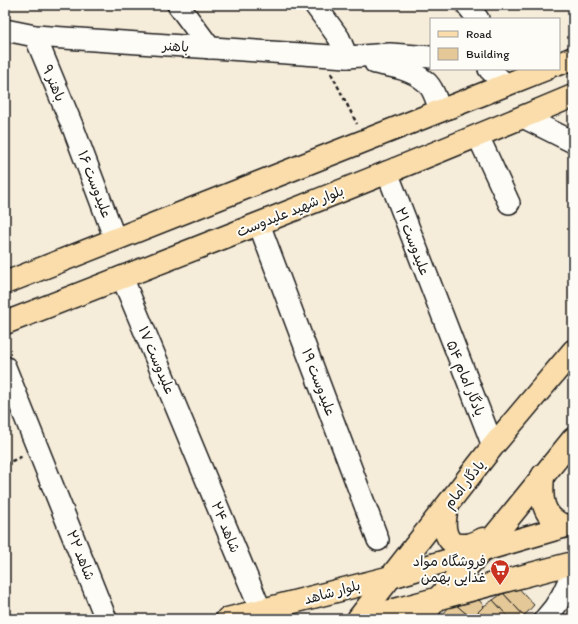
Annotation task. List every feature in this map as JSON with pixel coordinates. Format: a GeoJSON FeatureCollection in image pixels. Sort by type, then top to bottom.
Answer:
{"type":"FeatureCollection","features":[{"type":"Feature","properties":{"kind":"main road"},"geometry":{"type":"LineString","coordinates":[[560,64],[573,58]]}},
{"type":"Feature","properties":{"kind":"main road"},"geometry":{"type":"LineString","coordinates":[[5,283],[440,111],[516,78],[543,70]]}},
{"type":"Feature","properties":{"kind":"main road","name":"بلوار شهید علیدوست"},"geometry":{"type":"LineString","coordinates":[[5,323],[259,224],[573,96]]}},
{"type":"Feature","properties":{"kind":"main road","name":"یادگار امام"},"geometry":{"type":"LineString","coordinates":[[359,619],[493,446],[573,351]]}},
{"type":"Feature","properties":{"kind":"main road"},"geometry":{"type":"LineString","coordinates":[[420,619],[482,551],[573,439]]}},
{"type":"Feature","properties":{"kind":"main road"},"geometry":{"type":"LineString","coordinates":[[543,476],[541,492],[542,502],[548,513],[556,522],[569,525]]}},
{"type":"Feature","properties":{"kind":"main road"},"geometry":{"type":"LineString","coordinates":[[448,504],[444,518],[444,530],[450,540],[454,543],[465,545],[495,534]]}},
{"type":"Feature","properties":{"kind":"main road","name":"بلوار شاهد"},"geometry":{"type":"LineString","coordinates":[[227,619],[391,577],[569,525]]}},
{"type":"Feature","properties":{"kind":"main road"},"geometry":{"type":"LineString","coordinates":[[359,619],[573,563]]}},
{"type":"Feature","properties":{"kind":"street"},"geometry":{"type":"LineString","coordinates":[[178,5],[210,48]]}},
{"type":"Feature","properties":{"kind":"street"},"geometry":{"type":"LineString","coordinates":[[315,5],[339,38],[347,57]]}},
{"type":"Feature","properties":{"kind":"street"},"geometry":{"type":"LineString","coordinates":[[468,5],[477,18]]}},
{"type":"Feature","properties":{"kind":"street","name":"باهنر"},"geometry":{"type":"LineString","coordinates":[[5,30],[35,36],[347,57],[397,68],[414,74],[426,81],[432,91],[440,111]]}},
{"type":"Feature","properties":{"kind":"street","name":"باهنر ۹"},"geometry":{"type":"LineString","coordinates":[[35,36],[74,130]]}},
{"type":"Feature","properties":{"kind":"street","name":"باهنر"},"geometry":{"type":"LineString","coordinates":[[347,57],[390,54],[430,57]]}},
{"type":"Feature","properties":{"kind":"street"},"geometry":{"type":"LineString","coordinates":[[492,70],[516,78]]}},
{"type":"Feature","properties":{"kind":"street"},"geometry":{"type":"LineString","coordinates":[[523,116],[573,142]]}},
{"type":"Feature","properties":{"kind":"street","name":"علیدوست ۱۶"},"geometry":{"type":"LineString","coordinates":[[74,130],[115,239]]}},
{"type":"Feature","properties":{"kind":"street"},"geometry":{"type":"LineString","coordinates":[[478,136],[509,203]]}},
{"type":"Feature","properties":{"kind":"street","name":"علیدوست ۲۱"},"geometry":{"type":"LineString","coordinates":[[387,172],[439,309]]}},
{"type":"Feature","properties":{"kind":"street","name":"علیدوست ۱۹"},"geometry":{"type":"LineString","coordinates":[[259,224],[378,540]]}},
{"type":"Feature","properties":{"kind":"street","name":"علیدوست ۱۷"},"geometry":{"type":"LineString","coordinates":[[122,277],[192,443]]}},
{"type":"Feature","properties":{"kind":"street","name":"یادگار امام ۵۴"},"geometry":{"type":"LineString","coordinates":[[439,309],[493,446]]}},
{"type":"Feature","properties":{"kind":"street","name":"شاهد ۲۲"},"geometry":{"type":"LineString","coordinates":[[5,368],[106,619]]}},
{"type":"Feature","properties":{"kind":"street","name":"شاهد ۲۴"},"geometry":{"type":"LineString","coordinates":[[192,443],[260,611]]}},
{"type":"Feature","properties":{"kind":"street"},"geometry":{"type":"LineString","coordinates":[[545,619],[556,608],[563,596],[573,570]]}},
{"type":"Feature","properties":{"kind":"path"},"geometry":{"type":"LineString","coordinates":[[321,55],[366,140]]}},
{"type":"Feature","properties":{"kind":"building"},"geometry":{"type":"Polygon","coordinates":[[[516,585],[534,605],[524,616],[503,593],[516,585]]]}},
{"type":"Feature","properties":{"kind":"building"},"geometry":{"type":"Polygon","coordinates":[[[503,593],[524,616],[522,619],[510,619],[493,600],[503,593]]]}},
{"type":"Feature","properties":{"kind":"building"},"geometry":{"type":"Polygon","coordinates":[[[474,594],[484,606],[472,619],[453,602],[474,594]]]}},
{"type":"Feature","properties":{"kind":"building"},"geometry":{"type":"Polygon","coordinates":[[[493,600],[510,619],[484,619],[477,613],[493,600]]]}},
{"type":"Feature","properties":{"kind":"building"},"geometry":{"type":"Polygon","coordinates":[[[453,602],[472,619],[449,619],[444,613],[453,602]]]}},
{"type":"Feature","properties":{"kind":"place","name":"فروشگاه مواد غذایی بهمن"},"geometry":{"type":"Point","coordinates":[500,586]}}]}
